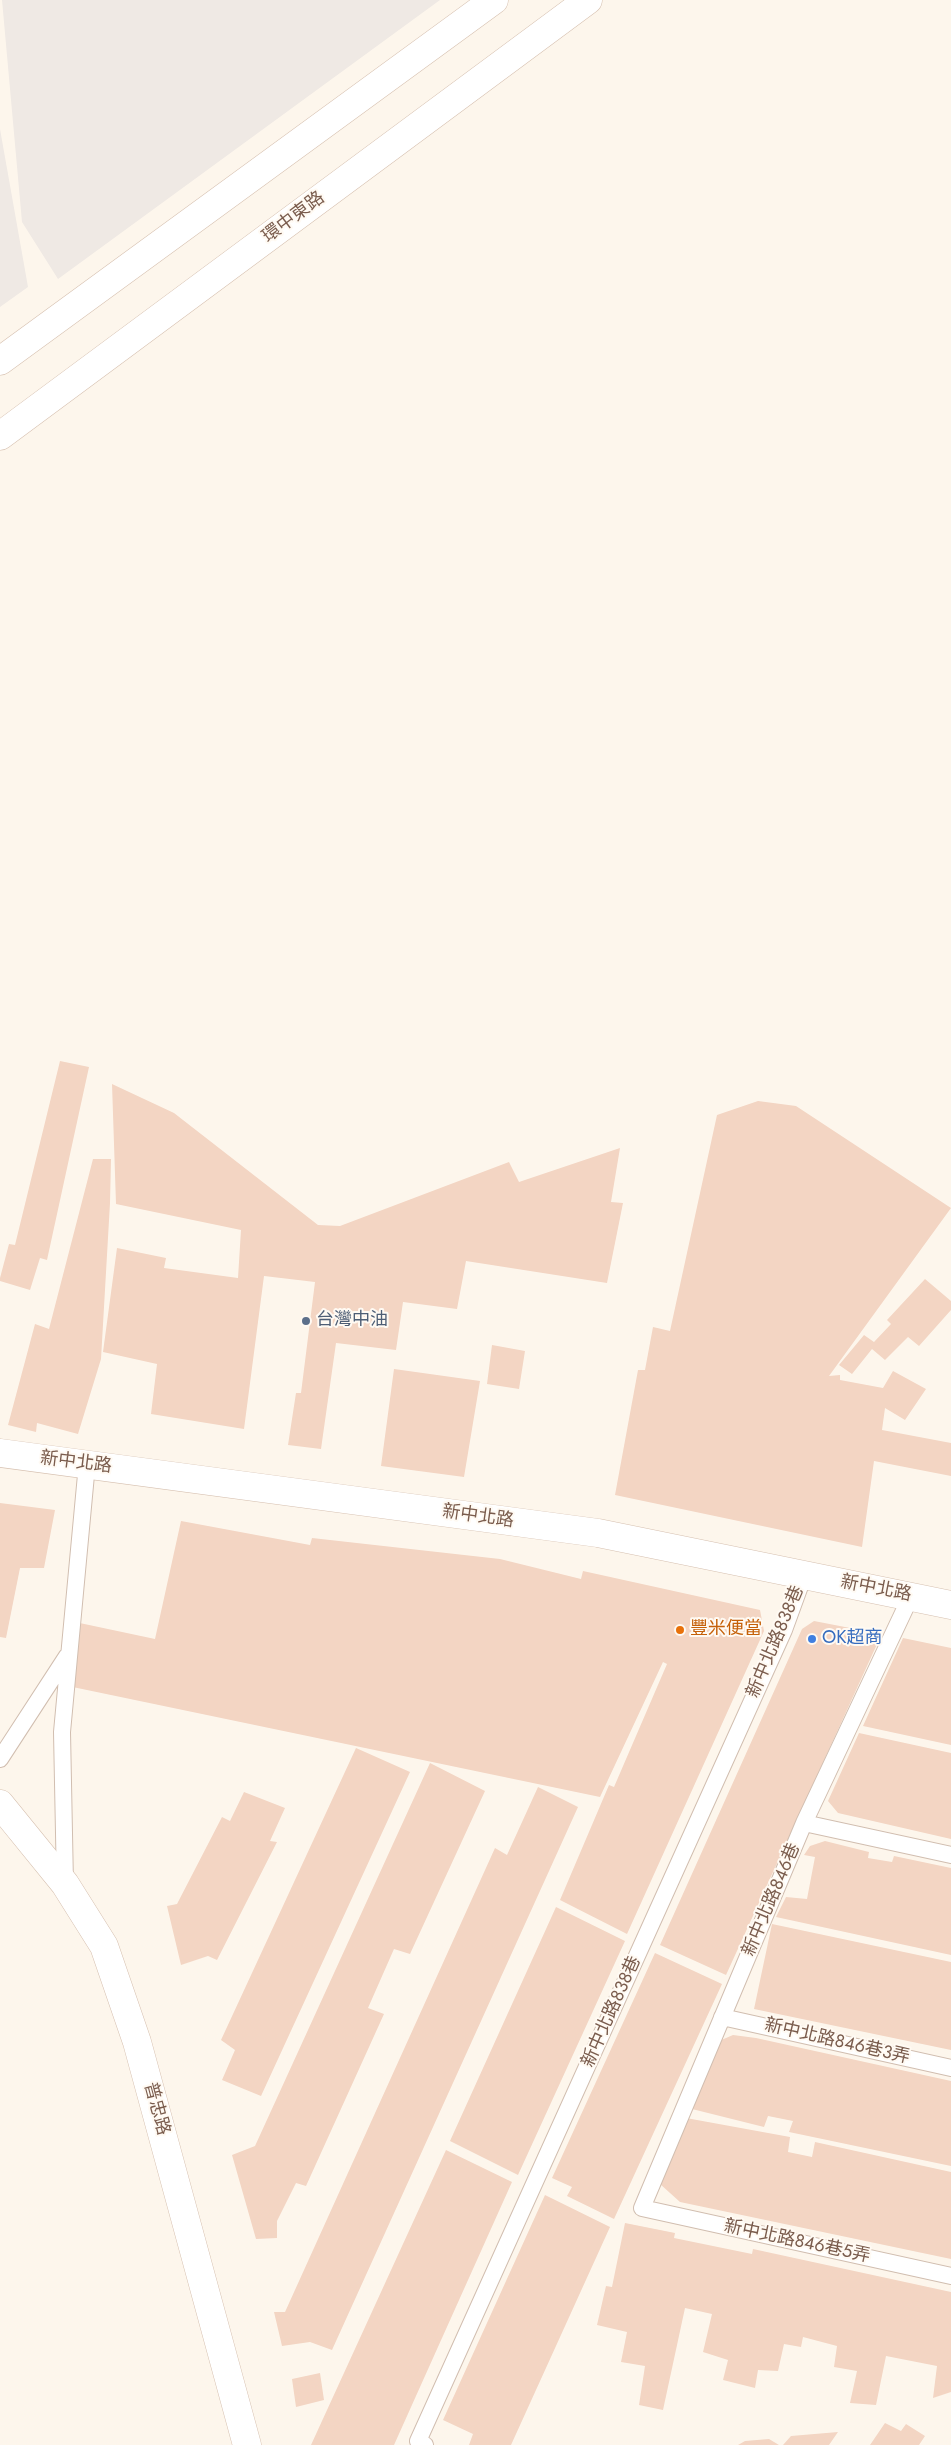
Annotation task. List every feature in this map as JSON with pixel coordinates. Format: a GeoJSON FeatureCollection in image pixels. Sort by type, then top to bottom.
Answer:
{"type":"FeatureCollection","features":[{"type":"Feature","properties":{"kind":"street"},"geometry":{"type":"LineString","coordinates":[[0,361],[494,0]]}},
{"type":"Feature","properties":{"kind":"street","name":"環中東路"},"geometry":{"type":"LineString","coordinates":[[0,436],[588,0]]}},
{"type":"Feature","properties":{"kind":"street","name":"新中北路"},"geometry":{"type":"LineString","coordinates":[[0,1453],[598,1533],[951,1605]]}},
{"type":"Feature","properties":{"kind":"street","name":"普忠路"},"geometry":{"type":"LineString","coordinates":[[0,1804],[65,1884],[104,1946],[137,2042],[247,2445]]}},
{"type":"Feature","properties":{"kind":"lane"},"geometry":{"type":"LineString","coordinates":[[65,1884],[62,1732],[87,1464]]}},
{"type":"Feature","properties":{"kind":"lane","name":"新中北路838巷"},"geometry":{"type":"LineString","coordinates":[[425,2445],[418,2441],[784,1630],[804,1575]]}},
{"type":"Feature","properties":{"kind":"lane","name":"新中北路846巷"},"geometry":{"type":"LineString","coordinates":[[642,2208],[804,1823],[911,1596]]}},
{"type":"Feature","properties":{"kind":"lane"},"geometry":{"type":"LineString","coordinates":[[0,1759],[69,1655]]}},
{"type":"Feature","properties":{"kind":"lane"},"geometry":{"type":"LineString","coordinates":[[804,1823],[951,1855]]}},
{"type":"Feature","properties":{"kind":"lane","name":"新中北路846巷3弄"},"geometry":{"type":"LineString","coordinates":[[722,2017],[951,2068]]}},
{"type":"Feature","properties":{"kind":"lane","name":"新中北路846巷5弄"},"geometry":{"type":"LineString","coordinates":[[642,2208],[951,2276]]}},
{"type":"Feature","properties":{"kind":"shaded area"},"geometry":{"type":"Polygon","coordinates":[[[2,0],[440,0],[58,279],[22,222],[2,0]]]}},
{"type":"Feature","properties":{"kind":"shaded area"},"geometry":{"type":"Polygon","coordinates":[[[0,129],[28,287],[0,307],[0,129]]]}},
{"type":"Feature","properties":{"kind":"building"},"geometry":{"type":"Polygon","coordinates":[[[60,1061],[89,1067],[47,1260],[40,1258],[30,1290],[0,1281],[0,1278],[9,1244],[15,1245],[60,1061]]]}},
{"type":"Feature","properties":{"kind":"building"},"geometry":{"type":"Polygon","coordinates":[[[112,1084],[174,1113],[318,1225],[340,1226],[509,1162],[519,1182],[620,1148],[611,1202],[623,1203],[607,1283],[466,1261],[457,1309],[403,1302],[396,1350],[336,1343],[321,1449],[288,1445],[296,1393],[301,1393],[315,1282],[264,1276],[244,1429],[151,1414],[157,1364],[103,1352],[117,1248],[166,1258],[164,1268],[238,1278],[241,1230],[116,1204],[112,1084]]]}},
{"type":"Feature","properties":{"kind":"building"},"geometry":{"type":"Polygon","coordinates":[[[758,1101],[796,1106],[951,1208],[829,1376],[840,1375],[840,1380],[883,1388],[893,1371],[926,1389],[905,1420],[885,1408],[882,1430],[951,1443],[951,1476],[874,1461],[862,1547],[615,1495],[638,1370],[645,1370],[653,1327],[670,1331],[717,1115],[758,1101]]]}},
{"type":"Feature","properties":{"kind":"building"},"geometry":{"type":"Polygon","coordinates":[[[93,1159],[111,1159],[110,1203],[101,1359],[78,1434],[37,1423],[36,1432],[8,1425],[35,1324],[49,1329],[93,1159]]]}},
{"type":"Feature","properties":{"kind":"building"},"geometry":{"type":"Polygon","coordinates":[[[925,1279],[951,1301],[951,1310],[919,1346],[908,1337],[885,1360],[872,1349],[852,1374],[839,1365],[864,1335],[874,1342],[891,1324],[887,1320],[925,1279]]]}},
{"type":"Feature","properties":{"kind":"building"},"geometry":{"type":"Polygon","coordinates":[[[492,1345],[525,1351],[519,1389],[487,1384],[492,1345]]]}},
{"type":"Feature","properties":{"kind":"building"},"geometry":{"type":"Polygon","coordinates":[[[394,1369],[480,1381],[464,1477],[381,1466],[394,1369]]]}},
{"type":"Feature","properties":{"kind":"building"},"geometry":{"type":"Polygon","coordinates":[[[0,1503],[55,1510],[44,1568],[20,1568],[6,1638],[0,1637],[0,1503]]]}},
{"type":"Feature","properties":{"kind":"building"},"geometry":{"type":"Polygon","coordinates":[[[181,1521],[310,1545],[312,1538],[500,1559],[581,1579],[583,1571],[760,1610],[764,1631],[627,1934],[560,1900],[609,1785],[614,1787],[667,1664],[663,1662],[600,1797],[63,1685],[75,1622],[155,1639],[181,1521]]]}},
{"type":"Feature","properties":{"kind":"building"},"geometry":{"type":"Polygon","coordinates":[[[814,1621],[876,1633],[878,1642],[726,1975],[660,1945],[802,1629],[814,1621]]]}},
{"type":"Feature","properties":{"kind":"building"},"geometry":{"type":"Polygon","coordinates":[[[903,1638],[951,1648],[951,1745],[863,1726],[903,1638]]]}},
{"type":"Feature","properties":{"kind":"building"},"geometry":{"type":"Polygon","coordinates":[[[859,1733],[951,1753],[951,1839],[838,1813],[828,1801],[859,1733]]]}},
{"type":"Feature","properties":{"kind":"building"},"geometry":{"type":"Polygon","coordinates":[[[356,1748],[410,1772],[261,2096],[222,2080],[235,2050],[221,2040],[356,1748]]]}},
{"type":"Feature","properties":{"kind":"building"},"geometry":{"type":"Polygon","coordinates":[[[430,1763],[485,1791],[410,1954],[394,1949],[368,2008],[384,2014],[306,2186],[296,2183],[277,2221],[277,2238],[256,2239],[232,2155],[255,2146],[430,1763]]]}},
{"type":"Feature","properties":{"kind":"building"},"geometry":{"type":"Polygon","coordinates":[[[538,1787],[578,1807],[332,2350],[310,2342],[282,2346],[274,2312],[285,2312],[495,1848],[507,1855],[538,1787]]]}},
{"type":"Feature","properties":{"kind":"building"},"geometry":{"type":"Polygon","coordinates":[[[244,1792],[285,1808],[270,1841],[277,1842],[217,1960],[208,1956],[181,1965],[167,1906],[177,1904],[222,1817],[230,1821],[244,1792]]]}},
{"type":"Feature","properties":{"kind":"building"},"geometry":{"type":"Polygon","coordinates":[[[825,1841],[869,1852],[868,1858],[892,1862],[894,1856],[951,1868],[951,1955],[776,1917],[786,1897],[807,1899],[815,1857],[804,1855],[810,1846],[825,1841]]]}},
{"type":"Feature","properties":{"kind":"building"},"geometry":{"type":"Polygon","coordinates":[[[556,1907],[625,1941],[518,2175],[450,2141],[556,1907]]]}},
{"type":"Feature","properties":{"kind":"building"},"geometry":{"type":"Polygon","coordinates":[[[772,1924],[951,1962],[951,2050],[754,2009],[772,1924]]]}},
{"type":"Feature","properties":{"kind":"building"},"geometry":{"type":"Polygon","coordinates":[[[655,1953],[722,1984],[614,2219],[567,2196],[572,2187],[552,2178],[655,1953]]]}},
{"type":"Feature","properties":{"kind":"building"},"geometry":{"type":"Polygon","coordinates":[[[733,2035],[756,2038],[951,2081],[951,2166],[789,2132],[793,2121],[768,2116],[764,2127],[692,2109],[719,2041],[733,2035]]]}},
{"type":"Feature","properties":{"kind":"building"},"geometry":{"type":"Polygon","coordinates":[[[686,2118],[790,2137],[788,2152],[812,2157],[815,2142],[951,2172],[951,2259],[680,2202],[660,2184],[686,2118]]]}},
{"type":"Feature","properties":{"kind":"building"},"geometry":{"type":"Polygon","coordinates":[[[446,2150],[512,2182],[394,2445],[311,2445],[446,2150]]]}},
{"type":"Feature","properties":{"kind":"building"},"geometry":{"type":"Polygon","coordinates":[[[545,2195],[610,2227],[511,2445],[469,2445],[473,2434],[443,2420],[545,2195]]]}},
{"type":"Feature","properties":{"kind":"building"},"geometry":{"type":"Polygon","coordinates":[[[625,2223],[675,2233],[674,2238],[752,2254],[753,2249],[951,2292],[951,2392],[933,2398],[937,2366],[886,2356],[876,2405],[850,2403],[857,2371],[834,2367],[837,2346],[803,2337],[801,2347],[784,2344],[778,2371],[758,2370],[755,2388],[723,2380],[728,2360],[703,2352],[712,2314],[685,2308],[663,2410],[639,2405],[645,2366],[621,2362],[627,2332],[597,2325],[606,2286],[612,2287],[625,2223]]]}},
{"type":"Feature","properties":{"kind":"building"},"geometry":{"type":"Polygon","coordinates":[[[320,2373],[324,2400],[296,2407],[292,2379],[320,2373]]]}},
{"type":"Feature","properties":{"kind":"building"},"geometry":{"type":"Polygon","coordinates":[[[885,2423],[901,2431],[906,2424],[925,2436],[919,2445],[870,2445],[885,2423]]]}},
{"type":"Feature","properties":{"kind":"building"},"geometry":{"type":"Polygon","coordinates":[[[838,2432],[829,2445],[783,2445],[791,2436],[838,2432]]]}},
{"type":"Feature","properties":{"kind":"building"},"geometry":{"type":"Polygon","coordinates":[[[769,2439],[779,2445],[738,2445],[745,2441],[769,2439]]]}},
{"type":"Feature","properties":{"kind":"place","name":"台灣中油"},"geometry":{"type":"Point","coordinates":[306,1321]}},
{"type":"Feature","properties":{"kind":"place","name":"豐米便當"},"geometry":{"type":"Point","coordinates":[680,1630]}},
{"type":"Feature","properties":{"kind":"place","name":"OK超商"},"geometry":{"type":"Point","coordinates":[812,1639]}}]}
